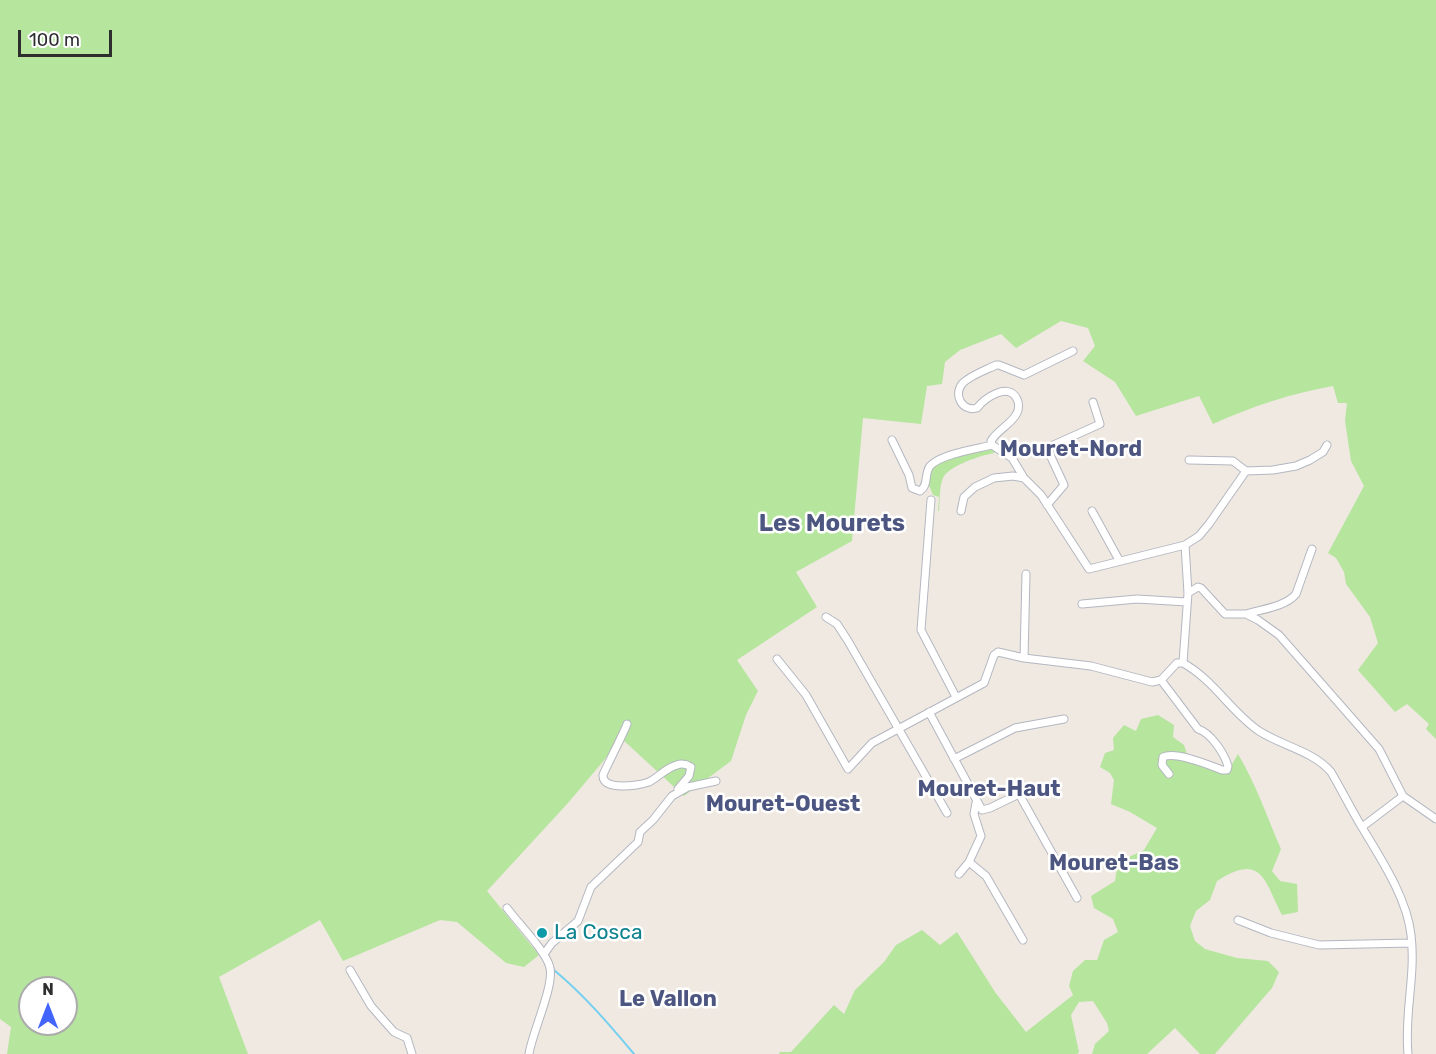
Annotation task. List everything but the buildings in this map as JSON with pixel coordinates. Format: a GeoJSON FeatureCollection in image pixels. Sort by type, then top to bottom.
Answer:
{"type":"FeatureCollection","features":[{"type":"Feature","properties":{"kind":"street"},"geometry":{"type":"LineString","coordinates":[[992,445],[993,438],[1017,414],[1018,406],[1015,396],[1011,392],[1002,391],[986,398],[977,408],[969,409],[965,408],[959,400],[963,384],[999,365],[1021,374],[1028,374],[1073,351]]}},
{"type":"Feature","properties":{"kind":"street"},"geometry":{"type":"LineString","coordinates":[[1047,505],[1064,485],[1051,457],[1049,447],[1100,424],[1093,402]]}},
{"type":"Feature","properties":{"kind":"street"},"geometry":{"type":"LineString","coordinates":[[892,440],[909,475],[912,488],[920,491],[926,484],[928,471],[936,461],[992,445],[1012,458],[1024,478],[1041,495],[1086,568],[1093,569],[1119,560],[1185,545],[1199,536],[1218,514],[1246,471]]}},
{"type":"Feature","properties":{"kind":"street"},"geometry":{"type":"LineString","coordinates":[[1189,460],[1233,461],[1246,471],[1273,470],[1296,466],[1323,452],[1327,445]]}},
{"type":"Feature","properties":{"kind":"street"},"geometry":{"type":"LineString","coordinates":[[961,511],[964,496],[975,487],[994,478],[1013,476],[1024,478]]}},
{"type":"Feature","properties":{"kind":"street"},"geometry":{"type":"LineString","coordinates":[[931,500],[921,630],[956,697]]}},
{"type":"Feature","properties":{"kind":"street"},"geometry":{"type":"LineString","coordinates":[[1092,511],[1119,560]]}},
{"type":"Feature","properties":{"kind":"street"},"geometry":{"type":"LineString","coordinates":[[1183,663],[1188,593],[1185,545]]}},
{"type":"Feature","properties":{"kind":"street"},"geometry":{"type":"LineString","coordinates":[[1188,593],[1198,587],[1204,590],[1225,614],[1246,614],[1286,603],[1296,594],[1312,549]]}},
{"type":"Feature","properties":{"kind":"street"},"geometry":{"type":"LineString","coordinates":[[1024,658],[1026,574]]}},
{"type":"Feature","properties":{"kind":"street"},"geometry":{"type":"LineString","coordinates":[[1082,604],[1137,599],[1187,602]]}},
{"type":"Feature","properties":{"kind":"street"},"geometry":{"type":"LineString","coordinates":[[1246,614],[1279,635],[1379,749],[1402,796],[1436,819]]}},
{"type":"Feature","properties":{"kind":"street"},"geometry":{"type":"LineString","coordinates":[[826,617],[837,624],[848,640],[947,813]]}},
{"type":"Feature","properties":{"kind":"street"},"geometry":{"type":"LineString","coordinates":[[777,659],[806,695],[848,769],[872,743],[984,683],[994,655],[998,652],[1024,658],[1091,666],[1152,682],[1161,680],[1173,666],[1183,663]]}},
{"type":"Feature","properties":{"kind":"street"},"geometry":{"type":"LineString","coordinates":[[1183,663],[1206,679],[1255,728],[1323,762],[1379,855],[1404,909],[1411,935],[1408,1054]]}},
{"type":"Feature","properties":{"kind":"street"},"geometry":{"type":"LineString","coordinates":[[1161,680],[1198,729],[1206,732],[1211,738],[1228,766],[1227,770],[1222,770],[1178,755],[1168,755],[1163,758],[1162,764],[1169,774]]}},
{"type":"Feature","properties":{"kind":"street"},"geometry":{"type":"LineString","coordinates":[[929,712],[976,803],[982,810],[1019,794],[1077,898]]}},
{"type":"Feature","properties":{"kind":"street"},"geometry":{"type":"LineString","coordinates":[[954,759],[1015,728],[1064,719]]}},
{"type":"Feature","properties":{"kind":"street"},"geometry":{"type":"LineString","coordinates":[[544,954],[552,943],[578,921],[591,887],[638,842],[640,831],[653,820],[688,776],[691,766],[680,764],[649,782],[637,785],[608,784],[603,774],[627,724]]}},
{"type":"Feature","properties":{"kind":"street"},"geometry":{"type":"LineString","coordinates":[[672,796],[688,787],[716,781]]}},
{"type":"Feature","properties":{"kind":"street"},"geometry":{"type":"LineString","coordinates":[[1362,827],[1402,796]]}},
{"type":"Feature","properties":{"kind":"street"},"geometry":{"type":"LineString","coordinates":[[959,874],[969,862],[981,836],[974,814],[976,803]]}},
{"type":"Feature","properties":{"kind":"street"},"geometry":{"type":"LineString","coordinates":[[969,862],[986,876],[1023,940]]}},
{"type":"Feature","properties":{"kind":"street"},"geometry":{"type":"LineString","coordinates":[[507,908],[544,954],[551,971],[541,1016],[529,1054]]}},
{"type":"Feature","properties":{"kind":"street"},"geometry":{"type":"LineString","coordinates":[[1238,920],[1271,933],[1319,945],[1411,943]]}},
{"type":"Feature","properties":{"kind":"street"},"geometry":{"type":"LineString","coordinates":[[350,970],[371,1006],[394,1032],[407,1038],[412,1054]]}},
{"type":"Feature","properties":{"kind":"green space"},"geometry":{"type":"Polygon","coordinates":[[[0,0],[1436,0],[1436,739],[1426,729],[1429,724],[1407,704],[1395,712],[1358,670],[1378,643],[1370,617],[1346,584],[1344,572],[1336,558],[1328,553],[1364,486],[1351,461],[1345,421],[1347,403],[1338,403],[1333,386],[1272,401],[1213,424],[1199,396],[1136,416],[1115,382],[1083,361],[1095,346],[1088,328],[1061,321],[1016,348],[1001,334],[960,350],[945,362],[942,384],[927,386],[921,424],[863,418],[852,541],[796,572],[817,607],[737,660],[758,691],[746,715],[731,761],[684,796],[622,739],[568,803],[487,891],[539,955],[524,967],[506,963],[457,922],[440,920],[343,961],[320,920],[219,977],[248,1054],[7,1054],[11,1027],[0,1019],[0,0]]]}},
{"type":"Feature","properties":{"kind":"green space"},"geometry":{"type":"Polygon","coordinates":[[[986,449],[995,451],[951,469],[946,474],[941,486],[938,511],[939,497],[933,495],[928,483],[935,467],[950,458],[986,449]]]}},
{"type":"Feature","properties":{"kind":"green space"},"geometry":{"type":"Polygon","coordinates":[[[1158,715],[1174,725],[1173,737],[1184,745],[1187,754],[1215,763],[1228,771],[1238,754],[1256,789],[1281,849],[1272,871],[1280,881],[1297,884],[1298,912],[1282,915],[1260,874],[1244,869],[1217,881],[1210,900],[1196,911],[1190,926],[1195,941],[1205,949],[1237,958],[1268,961],[1279,972],[1272,988],[1215,1054],[1200,1054],[1175,1028],[1147,1054],[1092,1054],[1095,1044],[1109,1031],[1107,1023],[1093,1001],[1079,1002],[1071,1015],[1079,1052],[1077,1054],[779,1054],[780,1052],[791,1052],[834,1005],[844,1014],[855,990],[884,962],[896,945],[922,930],[940,945],[957,932],[995,992],[1026,1032],[1073,995],[1069,986],[1073,971],[1085,960],[1097,960],[1104,940],[1118,932],[1113,919],[1094,908],[1091,896],[1115,881],[1118,862],[1144,850],[1157,828],[1111,804],[1114,780],[1110,773],[1100,767],[1105,753],[1114,750],[1113,738],[1124,725],[1136,731],[1141,719],[1158,715]]]}},
{"type":"Feature","properties":{"kind":"waterway"},"geometry":{"type":"LineString","coordinates":[[554,970],[586,1000],[634,1054]]}},
{"type":"Feature","properties":{"kind":"place","name":"La Cosca"},"geometry":{"type":"Point","coordinates":[542,933]}},
{"type":"Feature","properties":{"kind":"district","name":"Mouret-Nord"},"geometry":{"type":"Point","coordinates":[1071,450]}},
{"type":"Feature","properties":{"kind":"district","name":"Les Mourets"},"geometry":{"type":"Point","coordinates":[832,524]}},
{"type":"Feature","properties":{"kind":"district","name":"Mouret-Haut"},"geometry":{"type":"Point","coordinates":[989,790]}},
{"type":"Feature","properties":{"kind":"district","name":"Mouret-Ouest"},"geometry":{"type":"Point","coordinates":[783,805]}},
{"type":"Feature","properties":{"kind":"district","name":"Mouret-Bas"},"geometry":{"type":"Point","coordinates":[1114,864]}},
{"type":"Feature","properties":{"kind":"district","name":"Le Vallon"},"geometry":{"type":"Point","coordinates":[668,1000]}}]}
